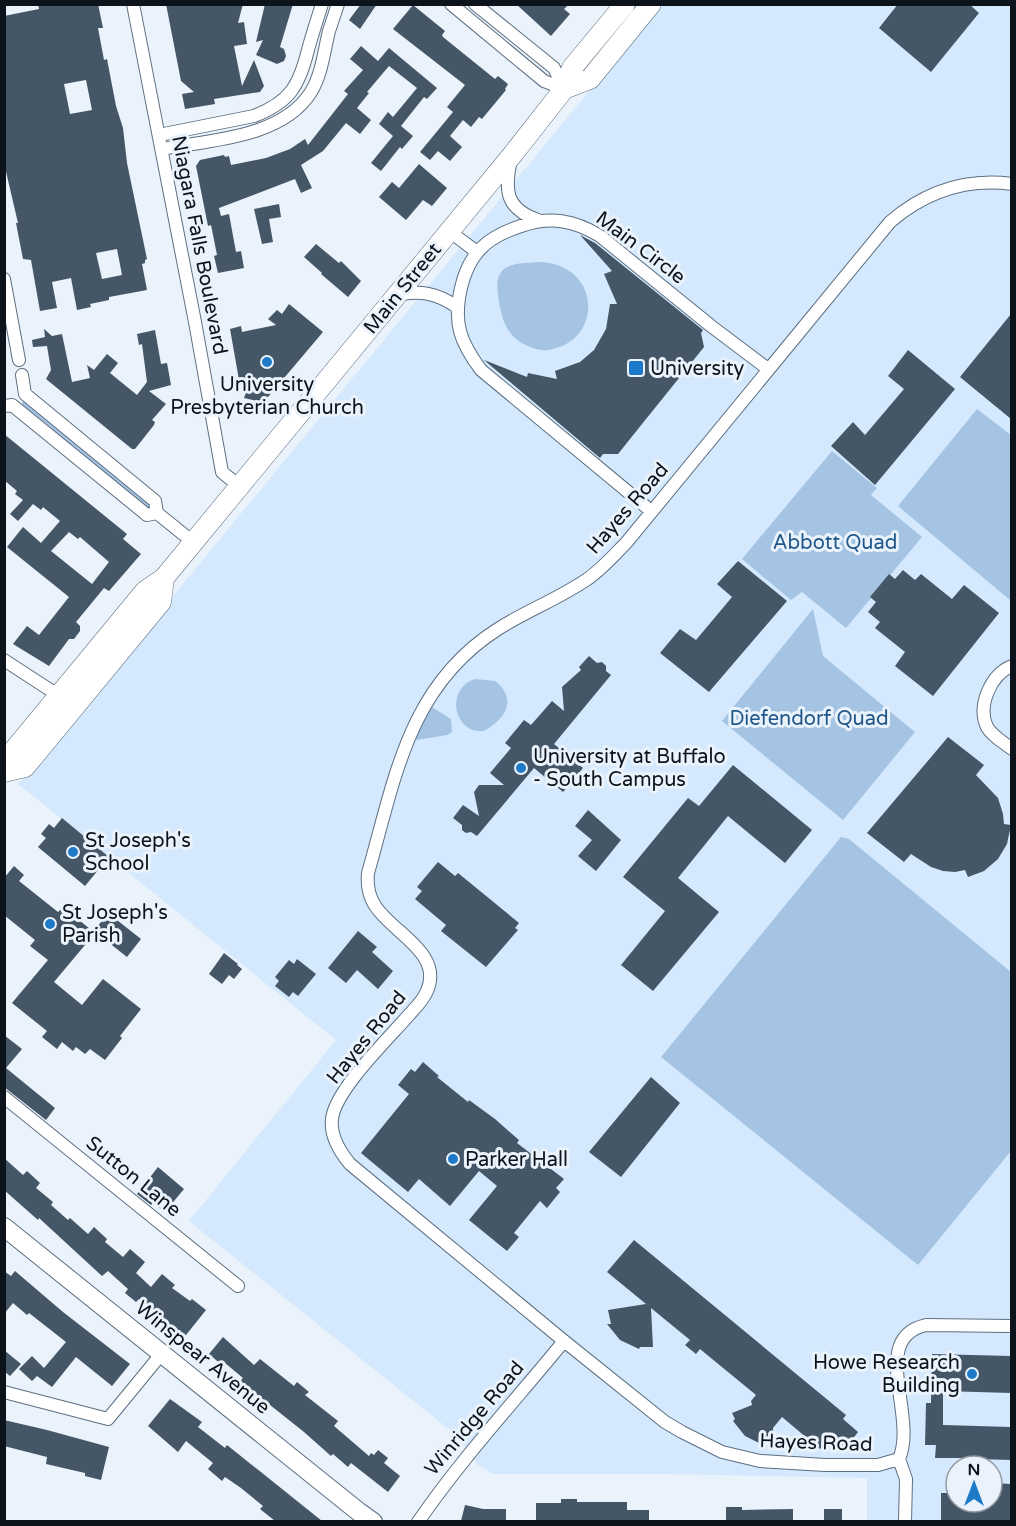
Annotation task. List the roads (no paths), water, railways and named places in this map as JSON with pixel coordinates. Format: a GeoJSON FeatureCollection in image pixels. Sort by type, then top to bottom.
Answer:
{"type":"FeatureCollection","features":[{"type":"Feature","properties":{"kind":"main road","name":"Main Street"},"geometry":{"type":"LineString","coordinates":[[4,772],[8,757],[67,701],[145,591],[164,578],[513,154],[564,89],[572,68],[625,4]]}},
{"type":"Feature","properties":{"kind":"main road","name":"Main Street"},"geometry":{"type":"LineString","coordinates":[[564,89],[590,79],[651,4]]}},
{"type":"Feature","properties":{"kind":"street","name":"Niagara Falls Boulevard"},"geometry":{"type":"LineString","coordinates":[[133,4],[222,472],[239,486]]}},
{"type":"Feature","properties":{"kind":"street"},"geometry":{"type":"LineString","coordinates":[[159,135],[254,116],[286,97],[299,80],[322,4]]}},
{"type":"Feature","properties":{"kind":"street"},"geometry":{"type":"LineString","coordinates":[[162,149],[252,133],[291,115],[311,92],[321,68],[338,4]]}},
{"type":"Feature","properties":{"kind":"street"},"geometry":{"type":"LineString","coordinates":[[451,4],[544,81],[564,89]]}},
{"type":"Feature","properties":{"kind":"street"},"geometry":{"type":"LineString","coordinates":[[476,4],[554,68],[564,89]]}},
{"type":"Feature","properties":{"kind":"street"},"geometry":{"type":"LineString","coordinates":[[313,34],[327,39]]}},
{"type":"Feature","properties":{"kind":"street"},"geometry":{"type":"LineString","coordinates":[[272,107],[280,122]]}},
{"type":"Feature","properties":{"kind":"street"},"geometry":{"type":"LineString","coordinates":[[513,154],[508,172],[509,197],[518,211],[538,220]]}},
{"type":"Feature","properties":{"kind":"street","name":"Hayes Road"},"geometry":{"type":"LineString","coordinates":[[1011,184],[975,182],[954,187],[918,201],[900,213],[872,241],[626,543],[587,580],[495,630],[465,655],[433,690],[418,715],[405,745],[386,806],[368,873],[367,885],[377,909],[426,958],[430,972],[429,986],[421,1000],[349,1086],[337,1104],[332,1119],[335,1140],[340,1152],[350,1164],[665,1422],[722,1452],[779,1464],[889,1464],[899,1459],[905,1437],[897,1371],[897,1351],[905,1335],[918,1326],[926,1325],[1011,1326]]}},
{"type":"Feature","properties":{"kind":"street","name":"Main Circle"},"geometry":{"type":"LineString","coordinates":[[651,511],[482,370],[463,339],[457,307],[465,273],[477,252],[493,238],[538,220],[573,223],[588,228],[768,369]]}},
{"type":"Feature","properties":{"kind":"street"},"geometry":{"type":"LineString","coordinates":[[448,231],[477,252]]}},
{"type":"Feature","properties":{"kind":"street"},"geometry":{"type":"LineString","coordinates":[[4,279],[25,394],[155,501],[158,513],[193,542]]}},
{"type":"Feature","properties":{"kind":"street"},"geometry":{"type":"LineString","coordinates":[[395,296],[410,292],[429,293],[444,298],[457,307]]}},
{"type":"Feature","properties":{"kind":"street"},"geometry":{"type":"LineString","coordinates":[[4,344],[14,352],[19,360]]}},
{"type":"Feature","properties":{"kind":"street"},"geometry":{"type":"LineString","coordinates":[[4,406],[18,391],[22,375]]}},
{"type":"Feature","properties":{"kind":"street"},"geometry":{"type":"LineString","coordinates":[[4,406],[12,405],[147,515],[158,513]]}},
{"type":"Feature","properties":{"kind":"street"},"geometry":{"type":"LineString","coordinates":[[4,660],[67,701]]}},
{"type":"Feature","properties":{"kind":"street"},"geometry":{"type":"LineString","coordinates":[[1011,666],[1006,668],[992,684],[985,705],[987,727],[993,735],[1011,749]]}},
{"type":"Feature","properties":{"kind":"street","name":"Sutton Lane"},"geometry":{"type":"LineString","coordinates":[[4,1097],[238,1286]]}},
{"type":"Feature","properties":{"kind":"street","name":"Winspear Avenue"},"geometry":{"type":"LineString","coordinates":[[4,1227],[163,1352],[358,1512],[373,1521]]}},
{"type":"Feature","properties":{"kind":"street","name":"Winridge Road"},"geometry":{"type":"LineString","coordinates":[[418,1521],[438,1492],[564,1341]]}},
{"type":"Feature","properties":{"kind":"street"},"geometry":{"type":"LineString","coordinates":[[4,1392],[108,1419],[163,1352]]}},
{"type":"Feature","properties":{"kind":"street"},"geometry":{"type":"LineString","coordinates":[[899,1459],[906,1479],[905,1521]]}},
{"type":"Feature","properties":{"kind":"place","name":"University Presbyterian Church"},"geometry":{"type":"Point","coordinates":[267,362]}},
{"type":"Feature","properties":{"kind":"place","name":"University"},"geometry":{"type":"Point","coordinates":[636,368]}},
{"type":"Feature","properties":{"kind":"place","name":"University at Buffalo - South Campus"},"geometry":{"type":"Point","coordinates":[521,768]}},
{"type":"Feature","properties":{"kind":"place","name":"St Joseph's School"},"geometry":{"type":"Point","coordinates":[73,852]}},
{"type":"Feature","properties":{"kind":"place","name":"St Joseph's Parish"},"geometry":{"type":"Point","coordinates":[50,924]}},
{"type":"Feature","properties":{"kind":"place","name":"Parker Hall"},"geometry":{"type":"Point","coordinates":[453,1159]}},
{"type":"Feature","properties":{"kind":"place","name":"Howe Research Building"},"geometry":{"type":"Point","coordinates":[972,1374]}},
{"type":"Feature","properties":{"kind":"park label","name":"Abbott Quad"},"geometry":{"type":"Point","coordinates":[835,542]}},
{"type":"Feature","properties":{"kind":"park label","name":"Diefendorf Quad"},"geometry":{"type":"Point","coordinates":[809,718]}}]}
